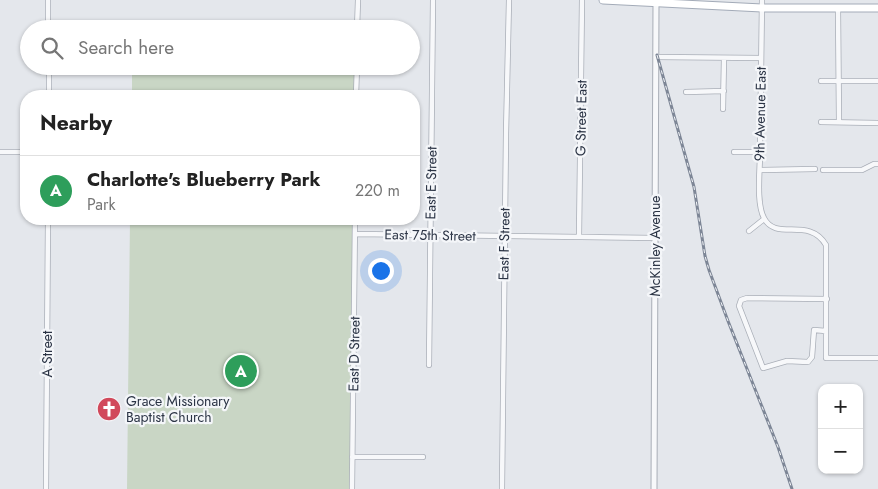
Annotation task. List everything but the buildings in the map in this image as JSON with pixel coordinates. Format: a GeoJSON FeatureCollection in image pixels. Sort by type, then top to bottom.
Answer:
{"type":"FeatureCollection","features":[{"type":"Feature","properties":{"kind":"main road"},"geometry":{"type":"LineString","coordinates":[[603,0],[656,4],[762,4],[878,8]]}},
{"type":"Feature","properties":{"kind":"street"},"geometry":{"type":"LineString","coordinates":[[48,0],[48,20]]}},
{"type":"Feature","properties":{"kind":"street"},"geometry":{"type":"LineString","coordinates":[[357,20],[358,0]]}},
{"type":"Feature","properties":{"kind":"street","name":"East E Street"},"geometry":{"type":"LineString","coordinates":[[429,365],[433,0]]}},
{"type":"Feature","properties":{"kind":"street","name":"East F Street"},"geometry":{"type":"LineString","coordinates":[[502,489],[504,236],[509,0]]}},
{"type":"Feature","properties":{"kind":"street","name":"G Street East"},"geometry":{"type":"LineString","coordinates":[[579,237],[582,0]]}},
{"type":"Feature","properties":{"kind":"street","name":"McKinley Avenue"},"geometry":{"type":"LineString","coordinates":[[654,489],[656,4]]}},
{"type":"Feature","properties":{"kind":"street","name":"9th Avenue East"},"geometry":{"type":"LineString","coordinates":[[762,4],[760,206],[764,219]]}},
{"type":"Feature","properties":{"kind":"street"},"geometry":{"type":"LineString","coordinates":[[838,8],[839,122]]}},
{"type":"Feature","properties":{"kind":"street"},"geometry":{"type":"LineString","coordinates":[[656,57],[761,58]]}},
{"type":"Feature","properties":{"kind":"street"},"geometry":{"type":"LineString","coordinates":[[724,58],[724,109]]}},
{"type":"Feature","properties":{"kind":"street"},"geometry":{"type":"LineString","coordinates":[[48,75],[49,90]]}},
{"type":"Feature","properties":{"kind":"street"},"geometry":{"type":"LineString","coordinates":[[356,90],[357,75]]}},
{"type":"Feature","properties":{"kind":"street"},"geometry":{"type":"LineString","coordinates":[[821,81],[878,81]]}},
{"type":"Feature","properties":{"kind":"street"},"geometry":{"type":"LineString","coordinates":[[686,92],[724,92]]}},
{"type":"Feature","properties":{"kind":"street"},"geometry":{"type":"LineString","coordinates":[[820,122],[878,123]]}},
{"type":"Feature","properties":{"kind":"street"},"geometry":{"type":"LineString","coordinates":[[0,152],[20,152]]}},
{"type":"Feature","properties":{"kind":"street"},"geometry":{"type":"LineString","coordinates":[[734,152],[760,152]]}},
{"type":"Feature","properties":{"kind":"street"},"geometry":{"type":"LineString","coordinates":[[823,170],[862,170],[878,164]]}},
{"type":"Feature","properties":{"kind":"street"},"geometry":{"type":"LineString","coordinates":[[760,170],[815,169]]}},
{"type":"Feature","properties":{"kind":"street"},"geometry":{"type":"LineString","coordinates":[[749,231],[764,219],[778,229],[807,230],[821,238],[826,245],[827,251],[826,358],[878,358]]}},
{"type":"Feature","properties":{"kind":"street","name":"A Street"},"geometry":{"type":"LineString","coordinates":[[46,489],[48,225]]}},
{"type":"Feature","properties":{"kind":"street","name":"East D Street"},"geometry":{"type":"LineString","coordinates":[[352,489],[355,225]]}},
{"type":"Feature","properties":{"kind":"street","name":"East 75th Street"},"geometry":{"type":"LineString","coordinates":[[355,234],[655,238]]}},
{"type":"Feature","properties":{"kind":"street"},"geometry":{"type":"LineString","coordinates":[[826,331],[814,330],[812,357],[808,362],[787,361],[763,368],[741,316],[739,306],[740,301],[752,298],[827,299]]}},
{"type":"Feature","properties":{"kind":"street"},"geometry":{"type":"LineString","coordinates":[[352,457],[423,457]]}},
{"type":"Feature","properties":{"kind":"green space"},"geometry":{"type":"Polygon","coordinates":[[[132,75],[357,75],[356,90],[132,90],[132,75]]]}},
{"type":"Feature","properties":{"kind":"green space"},"geometry":{"type":"Polygon","coordinates":[[[130,225],[355,225],[352,489],[127,489],[130,225]]]}},
{"type":"Feature","properties":{"kind":"railway"},"geometry":{"type":"LineString","coordinates":[[657,55],[694,187],[709,270],[778,447],[792,489]]}},
{"type":"Feature","properties":{"kind":"place","name":"Charlotte's Blueberry Park"},"geometry":{"type":"Point","coordinates":[241,371]}},
{"type":"Feature","properties":{"kind":"place","name":"Grace Missionary Baptist Church"},"geometry":{"type":"Point","coordinates":[109,409]}}]}
